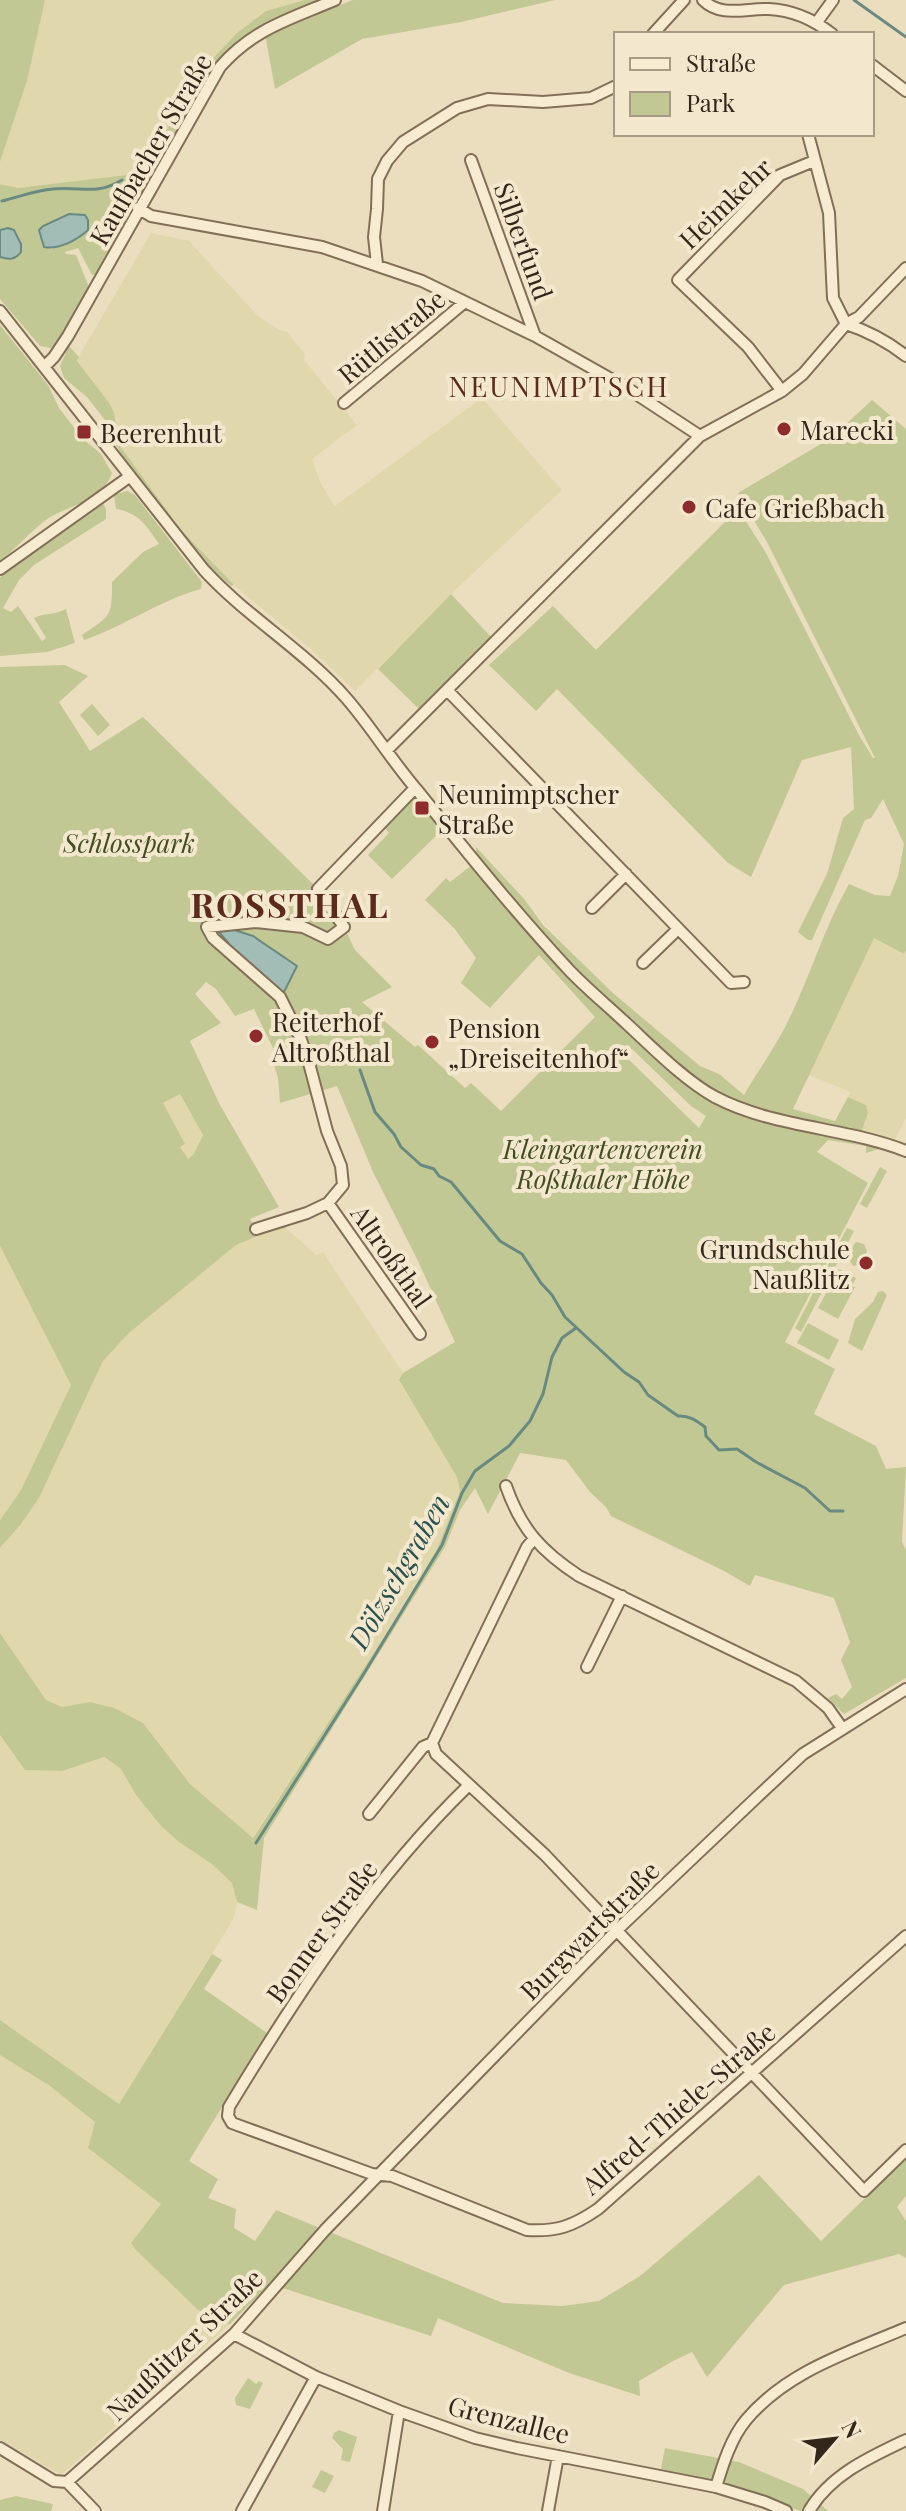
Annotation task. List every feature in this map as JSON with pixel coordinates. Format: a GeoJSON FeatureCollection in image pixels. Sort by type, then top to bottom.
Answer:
{"type":"FeatureCollection","features":[{"type":"Feature","properties":{"kind":"street","name":"Kaufbacher Straße"},"geometry":{"type":"LineString","coordinates":[[45,366],[68,336],[220,67],[260,31],[335,0]]}},
{"type":"Feature","properties":{"kind":"street"},"geometry":{"type":"LineString","coordinates":[[655,32],[684,0]]}},
{"type":"Feature","properties":{"kind":"street"},"geometry":{"type":"LineString","coordinates":[[703,0],[711,8],[722,11],[771,9],[800,15],[817,22],[830,32]]}},
{"type":"Feature","properties":{"kind":"street"},"geometry":{"type":"LineString","coordinates":[[817,22],[833,0]]}},
{"type":"Feature","properties":{"kind":"street"},"geometry":{"type":"LineString","coordinates":[[874,67],[906,91]]}},
{"type":"Feature","properties":{"kind":"street"},"geometry":{"type":"LineString","coordinates":[[377,264],[374,237],[378,179],[387,161],[403,142],[457,108],[488,99],[543,102],[591,98],[614,87]]}},
{"type":"Feature","properties":{"kind":"street"},"geometry":{"type":"LineString","coordinates":[[808,136],[829,213],[833,298],[846,324],[892,345],[906,356]]}},
{"type":"Feature","properties":{"kind":"street","name":"Silberfund"},"geometry":{"type":"LineString","coordinates":[[471,160],[535,336]]}},
{"type":"Feature","properties":{"kind":"street","name":"Heimkehr"},"geometry":{"type":"LineString","coordinates":[[782,391],[748,347],[678,280],[780,175],[814,161]]}},
{"type":"Feature","properties":{"kind":"street"},"geometry":{"type":"LineString","coordinates":[[138,208],[151,216],[322,247],[422,281],[535,336],[627,388],[700,436]]}},
{"type":"Feature","properties":{"kind":"street"},"geometry":{"type":"LineString","coordinates":[[387,750],[700,436],[782,391],[822,355],[846,324],[859,317],[906,268]]}},
{"type":"Feature","properties":{"kind":"street","name":"Rütlistraße"},"geometry":{"type":"LineString","coordinates":[[344,403],[465,302]]}},
{"type":"Feature","properties":{"kind":"street"},"geometry":{"type":"LineString","coordinates":[[0,311],[129,477],[219,586],[314,666],[345,697],[415,788],[571,972],[640,1036],[713,1096],[744,1109],[860,1136],[906,1151]]}},
{"type":"Feature","properties":{"kind":"street"},"geometry":{"type":"LineString","coordinates":[[0,569],[129,477]]}},
{"type":"Feature","properties":{"kind":"street"},"geometry":{"type":"LineString","coordinates":[[448,691],[731,983],[744,982]]}},
{"type":"Feature","properties":{"kind":"street","name":"Altroßthal"},"geometry":{"type":"LineString","coordinates":[[256,1229],[328,1203],[343,1185],[341,1166],[327,1131],[300,1037],[280,997],[213,938],[207,927],[256,922],[303,927],[328,939],[344,927],[318,889],[415,788]]}},
{"type":"Feature","properties":{"kind":"street"},"geometry":{"type":"LineString","coordinates":[[592,908],[626,874]]}},
{"type":"Feature","properties":{"kind":"street"},"geometry":{"type":"LineString","coordinates":[[643,963],[678,929]]}},
{"type":"Feature","properties":{"kind":"street","name":"Altroßthal"},"geometry":{"type":"LineString","coordinates":[[328,1203],[420,1334]]}},
{"type":"Feature","properties":{"kind":"street"},"geometry":{"type":"LineString","coordinates":[[506,1486],[514,1510],[533,1540],[555,1560],[579,1576],[796,1681],[828,1708],[842,1728]]}},
{"type":"Feature","properties":{"kind":"street"},"geometry":{"type":"LineString","coordinates":[[369,1814],[423,1747],[432,1743],[533,1540]]}},
{"type":"Feature","properties":{"kind":"street"},"geometry":{"type":"LineString","coordinates":[[587,1667],[622,1596]]}},
{"type":"Feature","properties":{"kind":"street","name":"Burgwartstraße"},"geometry":{"type":"LineString","coordinates":[[325,2230],[617,1930],[803,1754],[906,1689]]}},
{"type":"Feature","properties":{"kind":"street"},"geometry":{"type":"LineString","coordinates":[[432,1743],[436,1754],[545,1855],[864,2191],[906,2150]]}},
{"type":"Feature","properties":{"kind":"street","name":"Bonner Straße"},"geometry":{"type":"LineString","coordinates":[[228,2116],[229,2107],[274,2031],[334,1945],[401,1860],[469,1785]]}},
{"type":"Feature","properties":{"kind":"street","name":"Alfred-Thiele-Straße"},"geometry":{"type":"LineString","coordinates":[[228,2116],[232,2123],[372,2174],[382,2173],[527,2230],[550,2232],[578,2223],[598,2209],[906,1936]]}},
{"type":"Feature","properties":{"kind":"street","name":"Naußlitzer Straße"},"geometry":{"type":"LineString","coordinates":[[67,2482],[234,2334],[325,2230]]}},
{"type":"Feature","properties":{"kind":"street"},"geometry":{"type":"LineString","coordinates":[[716,2487],[731,2444],[745,2420],[781,2385],[906,2328]]}},
{"type":"Feature","properties":{"kind":"street","name":"Grenzallee"},"geometry":{"type":"LineString","coordinates":[[234,2334],[316,2377],[475,2438],[716,2487],[786,2511]]}},
{"type":"Feature","properties":{"kind":"street"},"geometry":{"type":"LineString","coordinates":[[242,2511],[316,2377]]}},
{"type":"Feature","properties":{"kind":"street"},"geometry":{"type":"LineString","coordinates":[[383,2511],[399,2411]]}},
{"type":"Feature","properties":{"kind":"street"},"geometry":{"type":"LineString","coordinates":[[809,2511],[834,2482],[864,2460],[906,2440]]}},
{"type":"Feature","properties":{"kind":"street"},"geometry":{"type":"LineString","coordinates":[[0,2448],[54,2481],[67,2482],[95,2511]]}},
{"type":"Feature","properties":{"kind":"street"},"geometry":{"type":"LineString","coordinates":[[548,2511],[558,2456]]}},
{"type":"Feature","properties":{"kind":"shaded area"},"geometry":{"type":"Polygon","coordinates":[[[45,0],[305,0],[266,11],[237,33],[150,158],[134,174],[18,188],[0,184],[0,162],[27,81],[45,0]]]}},
{"type":"Feature","properties":{"kind":"shaded area"},"geometry":{"type":"Polygon","coordinates":[[[151,233],[189,241],[258,316],[287,332],[305,354],[304,360],[357,425],[312,459],[321,484],[335,506],[482,398],[562,490],[451,594],[355,691],[312,650],[226,579],[182,531],[120,446],[110,404],[76,361],[151,233]]]}},
{"type":"Feature","properties":{"kind":"shaded area"},"geometry":{"type":"Polygon","coordinates":[[[874,937],[904,954],[906,951],[906,1118],[892,1145],[860,1136],[868,1113],[866,1105],[848,1097],[850,1092],[809,1075],[874,937]]]}},
{"type":"Feature","properties":{"kind":"shaded area"},"geometry":{"type":"Polygon","coordinates":[[[180,1094],[203,1135],[194,1154],[188,1159],[180,1147],[184,1144],[163,1103],[180,1094]]]}},
{"type":"Feature","properties":{"kind":"shaded area"},"geometry":{"type":"Polygon","coordinates":[[[286,1228],[316,1255],[323,1252],[403,1373],[399,1381],[457,1477],[460,1491],[437,1549],[399,1614],[252,1838],[190,1784],[114,1708],[90,1702],[62,1707],[46,1700],[0,1633],[0,1548],[39,1498],[103,1361],[129,1333],[236,1245],[286,1228]]]}},
{"type":"Feature","properties":{"kind":"shaded area"},"geometry":{"type":"Polygon","coordinates":[[[0,1246],[71,1385],[21,1490],[0,1520],[0,1246]]]}},
{"type":"Feature","properties":{"kind":"shaded area"},"geometry":{"type":"Polygon","coordinates":[[[0,1735],[25,1770],[62,1771],[103,1757],[121,1769],[136,1795],[161,1826],[233,1883],[237,1902],[234,1918],[119,2104],[0,2020],[0,1735]]]}},
{"type":"Feature","properties":{"kind":"shaded area"},"geometry":{"type":"Polygon","coordinates":[[[0,2055],[50,2086],[96,2122],[89,2148],[162,2204],[132,2243],[135,2249],[198,2310],[230,2324],[61,2475],[0,2440],[0,2055]]]}},
{"type":"Feature","properties":{"kind":"green space"},"geometry":{"type":"Polygon","coordinates":[[[0,0],[45,0],[27,81],[0,162],[0,0]]]}},
{"type":"Feature","properties":{"kind":"green space"},"geometry":{"type":"Polygon","coordinates":[[[305,0],[322,0],[249,34],[214,68],[96,274],[92,275],[78,248],[65,252],[76,255],[89,287],[58,341],[51,348],[40,346],[0,299],[0,257],[17,258],[8,228],[0,230],[0,184],[18,188],[134,174],[150,158],[204,68],[237,33],[266,11],[305,0]],[[76,213],[43,225],[51,249],[80,238],[76,213]]]}},
{"type":"Feature","properties":{"kind":"green space"},"geometry":{"type":"Polygon","coordinates":[[[353,0],[555,0],[461,22],[362,39],[275,89],[265,34],[353,0]]]}},
{"type":"Feature","properties":{"kind":"green space"},"geometry":{"type":"Polygon","coordinates":[[[0,325],[48,385],[59,408],[82,438],[101,454],[112,473],[100,492],[51,517],[0,562],[0,325]]]}},
{"type":"Feature","properties":{"kind":"green space"},"geometry":{"type":"Polygon","coordinates":[[[69,346],[110,404],[120,446],[182,531],[234,585],[231,586],[210,568],[179,532],[123,459],[105,420],[87,397],[64,378],[60,366],[69,346]]]}},
{"type":"Feature","properties":{"kind":"green space"},"geometry":{"type":"Polygon","coordinates":[[[872,400],[906,429],[906,951],[904,954],[874,938],[793,1109],[835,1121],[848,1097],[866,1105],[868,1113],[860,1136],[892,1145],[866,1153],[866,1146],[828,1140],[817,1152],[868,1183],[785,1342],[835,1369],[814,1414],[876,1446],[886,1469],[906,1467],[902,1542],[906,1550],[906,1678],[844,1714],[828,1698],[836,1694],[842,1699],[852,1687],[841,1660],[850,1642],[834,1598],[755,1575],[750,1586],[611,1516],[566,1460],[520,1453],[488,1514],[475,1488],[460,1510],[445,1547],[264,1838],[257,1910],[237,1902],[232,1883],[161,1826],[136,1795],[121,1769],[104,1757],[62,1771],[25,1770],[0,1735],[0,1633],[46,1700],[62,1707],[90,1702],[114,1708],[143,1723],[190,1784],[253,1838],[399,1614],[437,1549],[460,1491],[457,1477],[399,1380],[403,1373],[455,1342],[373,1172],[337,1086],[280,1103],[278,1078],[272,1058],[276,1054],[254,1009],[235,1016],[216,989],[206,982],[195,994],[221,1023],[190,1041],[220,1105],[279,1207],[250,1219],[256,1228],[284,1220],[286,1228],[236,1245],[129,1333],[103,1361],[39,1498],[0,1548],[0,1520],[21,1490],[71,1385],[0,1246],[0,667],[65,665],[88,676],[59,702],[90,751],[143,717],[318,889],[339,917],[355,950],[392,987],[362,1002],[415,1047],[418,1045],[465,1088],[471,1083],[501,1111],[595,1017],[539,955],[490,1008],[461,983],[476,958],[454,928],[425,900],[446,878],[450,882],[476,862],[476,847],[525,900],[543,925],[614,994],[700,1066],[719,1074],[744,1095],[792,1013],[849,884],[875,895],[890,896],[898,876],[904,844],[883,799],[871,818],[865,820],[812,940],[808,940],[798,932],[827,874],[843,818],[854,809],[851,747],[802,760],[751,877],[728,863],[557,689],[536,711],[489,665],[553,606],[596,650],[738,509],[766,553],[860,737],[875,758],[768,544],[738,493],[831,438],[872,400]],[[617,1048],[699,1128],[706,1116],[691,1106],[632,1049],[617,1048]],[[180,1094],[163,1103],[185,1144],[180,1147],[188,1159],[194,1154],[203,1135],[180,1094]]]}},
{"type":"Feature","properties":{"kind":"green space"},"geometry":{"type":"Polygon","coordinates":[[[127,491],[135,495],[202,582],[201,589],[84,640],[82,635],[108,614],[112,582],[143,552],[159,544],[136,517],[116,509],[114,495],[127,491]]]}},
{"type":"Feature","properties":{"kind":"green space"},"geometry":{"type":"Polygon","coordinates":[[[103,503],[106,519],[34,565],[19,580],[3,608],[11,612],[18,606],[42,641],[46,638],[34,618],[66,609],[75,643],[47,652],[0,656],[0,578],[11,566],[103,503]]]}},
{"type":"Feature","properties":{"kind":"green space"},"geometry":{"type":"Polygon","coordinates":[[[451,594],[492,638],[420,710],[378,669],[451,594]]]}},
{"type":"Feature","properties":{"kind":"green space"},"geometry":{"type":"Polygon","coordinates":[[[92,704],[110,725],[98,736],[80,715],[92,704]]]}},
{"type":"Feature","properties":{"kind":"green space"},"geometry":{"type":"Polygon","coordinates":[[[415,788],[446,826],[392,879],[368,855],[389,833],[381,823],[415,788]]]}},
{"type":"Feature","properties":{"kind":"green space"},"geometry":{"type":"Polygon","coordinates":[[[880,1167],[887,1171],[867,1208],[860,1204],[880,1167]]]}},
{"type":"Feature","properties":{"kind":"green space"},"geometry":{"type":"Polygon","coordinates":[[[847,1228],[854,1231],[801,1332],[795,1328],[847,1228]]]}},
{"type":"Feature","properties":{"kind":"green space"},"geometry":{"type":"Polygon","coordinates":[[[856,1242],[864,1244],[867,1251],[862,1264],[853,1266],[848,1257],[856,1242]]]}},
{"type":"Feature","properties":{"kind":"green space"},"geometry":{"type":"Polygon","coordinates":[[[839,1269],[856,1278],[852,1286],[855,1287],[838,1319],[818,1308],[839,1269]]]}},
{"type":"Feature","properties":{"kind":"green space"},"geometry":{"type":"Polygon","coordinates":[[[883,1291],[887,1295],[862,1351],[848,1343],[855,1319],[873,1302],[878,1292],[883,1291]]]}},
{"type":"Feature","properties":{"kind":"green space"},"geometry":{"type":"Polygon","coordinates":[[[808,1323],[839,1340],[829,1360],[797,1343],[808,1323]]]}},
{"type":"Feature","properties":{"kind":"green space"},"geometry":{"type":"Polygon","coordinates":[[[212,1954],[222,1960],[204,1989],[267,2033],[189,2161],[218,2179],[208,2198],[236,2209],[234,2228],[255,2241],[276,2210],[503,2303],[562,2306],[599,2301],[640,2276],[759,2175],[821,2241],[906,2158],[906,2196],[897,2207],[906,2221],[906,2258],[899,2254],[784,2285],[707,2377],[692,2352],[639,2381],[640,2396],[569,2373],[438,2318],[431,2336],[270,2284],[230,2324],[225,2324],[198,2310],[131,2243],[161,2204],[88,2148],[95,2122],[50,2086],[0,2055],[0,2020],[119,2104],[212,1954]]]}},
{"type":"Feature","properties":{"kind":"green space"},"geometry":{"type":"Polygon","coordinates":[[[248,2378],[256,2384],[259,2381],[263,2383],[250,2409],[236,2405],[235,2398],[248,2378]]]}},
{"type":"Feature","properties":{"kind":"green space"},"geometry":{"type":"Polygon","coordinates":[[[339,2430],[357,2437],[350,2462],[341,2460],[343,2449],[332,2438],[339,2430]]]}},
{"type":"Feature","properties":{"kind":"green space"},"geometry":{"type":"Polygon","coordinates":[[[665,2448],[739,2462],[803,2489],[828,2511],[801,2511],[661,2469],[665,2448]]]}},
{"type":"Feature","properties":{"kind":"green space"},"geometry":{"type":"Polygon","coordinates":[[[321,2470],[334,2476],[325,2493],[312,2487],[321,2470]]]}},
{"type":"Feature","properties":{"kind":"green space"},"geometry":{"type":"Polygon","coordinates":[[[16,2496],[53,2504],[51,2511],[0,2511],[0,2500],[16,2496]]]}},
{"type":"Feature","properties":{"kind":"water"},"geometry":{"type":"Polygon","coordinates":[[[69,214],[85,215],[88,230],[68,243],[44,247],[39,230],[69,214]]]}},
{"type":"Feature","properties":{"kind":"water"},"geometry":{"type":"Polygon","coordinates":[[[0,230],[14,230],[21,244],[21,252],[9,259],[0,257],[0,230]]]}},
{"type":"Feature","properties":{"kind":"water"},"geometry":{"type":"Polygon","coordinates":[[[228,928],[253,936],[297,966],[283,994],[245,963],[219,932],[228,928]]]}},
{"type":"Feature","properties":{"kind":"waterway"},"geometry":{"type":"LineString","coordinates":[[854,0],[906,37]]}},
{"type":"Feature","properties":{"kind":"waterway"},"geometry":{"type":"LineString","coordinates":[[2,201],[47,190],[104,188],[122,180]]}},
{"type":"Feature","properties":{"kind":"waterway"},"geometry":{"type":"LineString","coordinates":[[360,1070],[375,1112],[401,1147],[421,1165],[434,1169],[439,1176],[451,1182],[500,1241],[522,1254],[565,1317],[639,1382],[648,1395],[678,1416],[689,1417],[705,1427],[706,1436],[719,1450],[737,1449],[805,1488],[830,1511],[843,1511]]}},
{"type":"Feature","properties":{"kind":"waterway","name":"Dölzschgraben"},"geometry":{"type":"LineString","coordinates":[[256,1843],[442,1545],[462,1493],[475,1471],[509,1446],[530,1421],[543,1394],[552,1357],[562,1338],[576,1328]]}},
{"type":"Feature","properties":{"kind":"place","name":"Marecki"},"geometry":{"type":"Point","coordinates":[784,429]}},
{"type":"Feature","properties":{"kind":"place","name":"Beerenhut"},"geometry":{"type":"Point","coordinates":[84,432]}},
{"type":"Feature","properties":{"kind":"place","name":"Cafe Grießbach"},"geometry":{"type":"Point","coordinates":[689,507]}},
{"type":"Feature","properties":{"kind":"place","name":"Neunimptscher Straße"},"geometry":{"type":"Point","coordinates":[422,808]}},
{"type":"Feature","properties":{"kind":"place","name":"Reiterhof Altroßthal"},"geometry":{"type":"Point","coordinates":[256,1036]}},
{"type":"Feature","properties":{"kind":"place","name":"Pension „Dreiseitenhof“"},"geometry":{"type":"Point","coordinates":[432,1042]}},
{"type":"Feature","properties":{"kind":"place","name":"Grundschule Naußlitz"},"geometry":{"type":"Point","coordinates":[866,1263]}},
{"type":"Feature","properties":{"kind":"district","name":"NEUNIMPTSCH"},"geometry":{"type":"Point","coordinates":[559,385]}},
{"type":"Feature","properties":{"kind":"district","name":"ROSSTHAL"},"geometry":{"type":"Point","coordinates":[290,904]}},
{"type":"Feature","properties":{"kind":"park label","name":"Schlosspark"},"geometry":{"type":"Point","coordinates":[129,842]}},
{"type":"Feature","properties":{"kind":"park label","name":"Kleingartenverein Roßthaler Höhe"},"geometry":{"type":"Point","coordinates":[603,1163]}}]}
